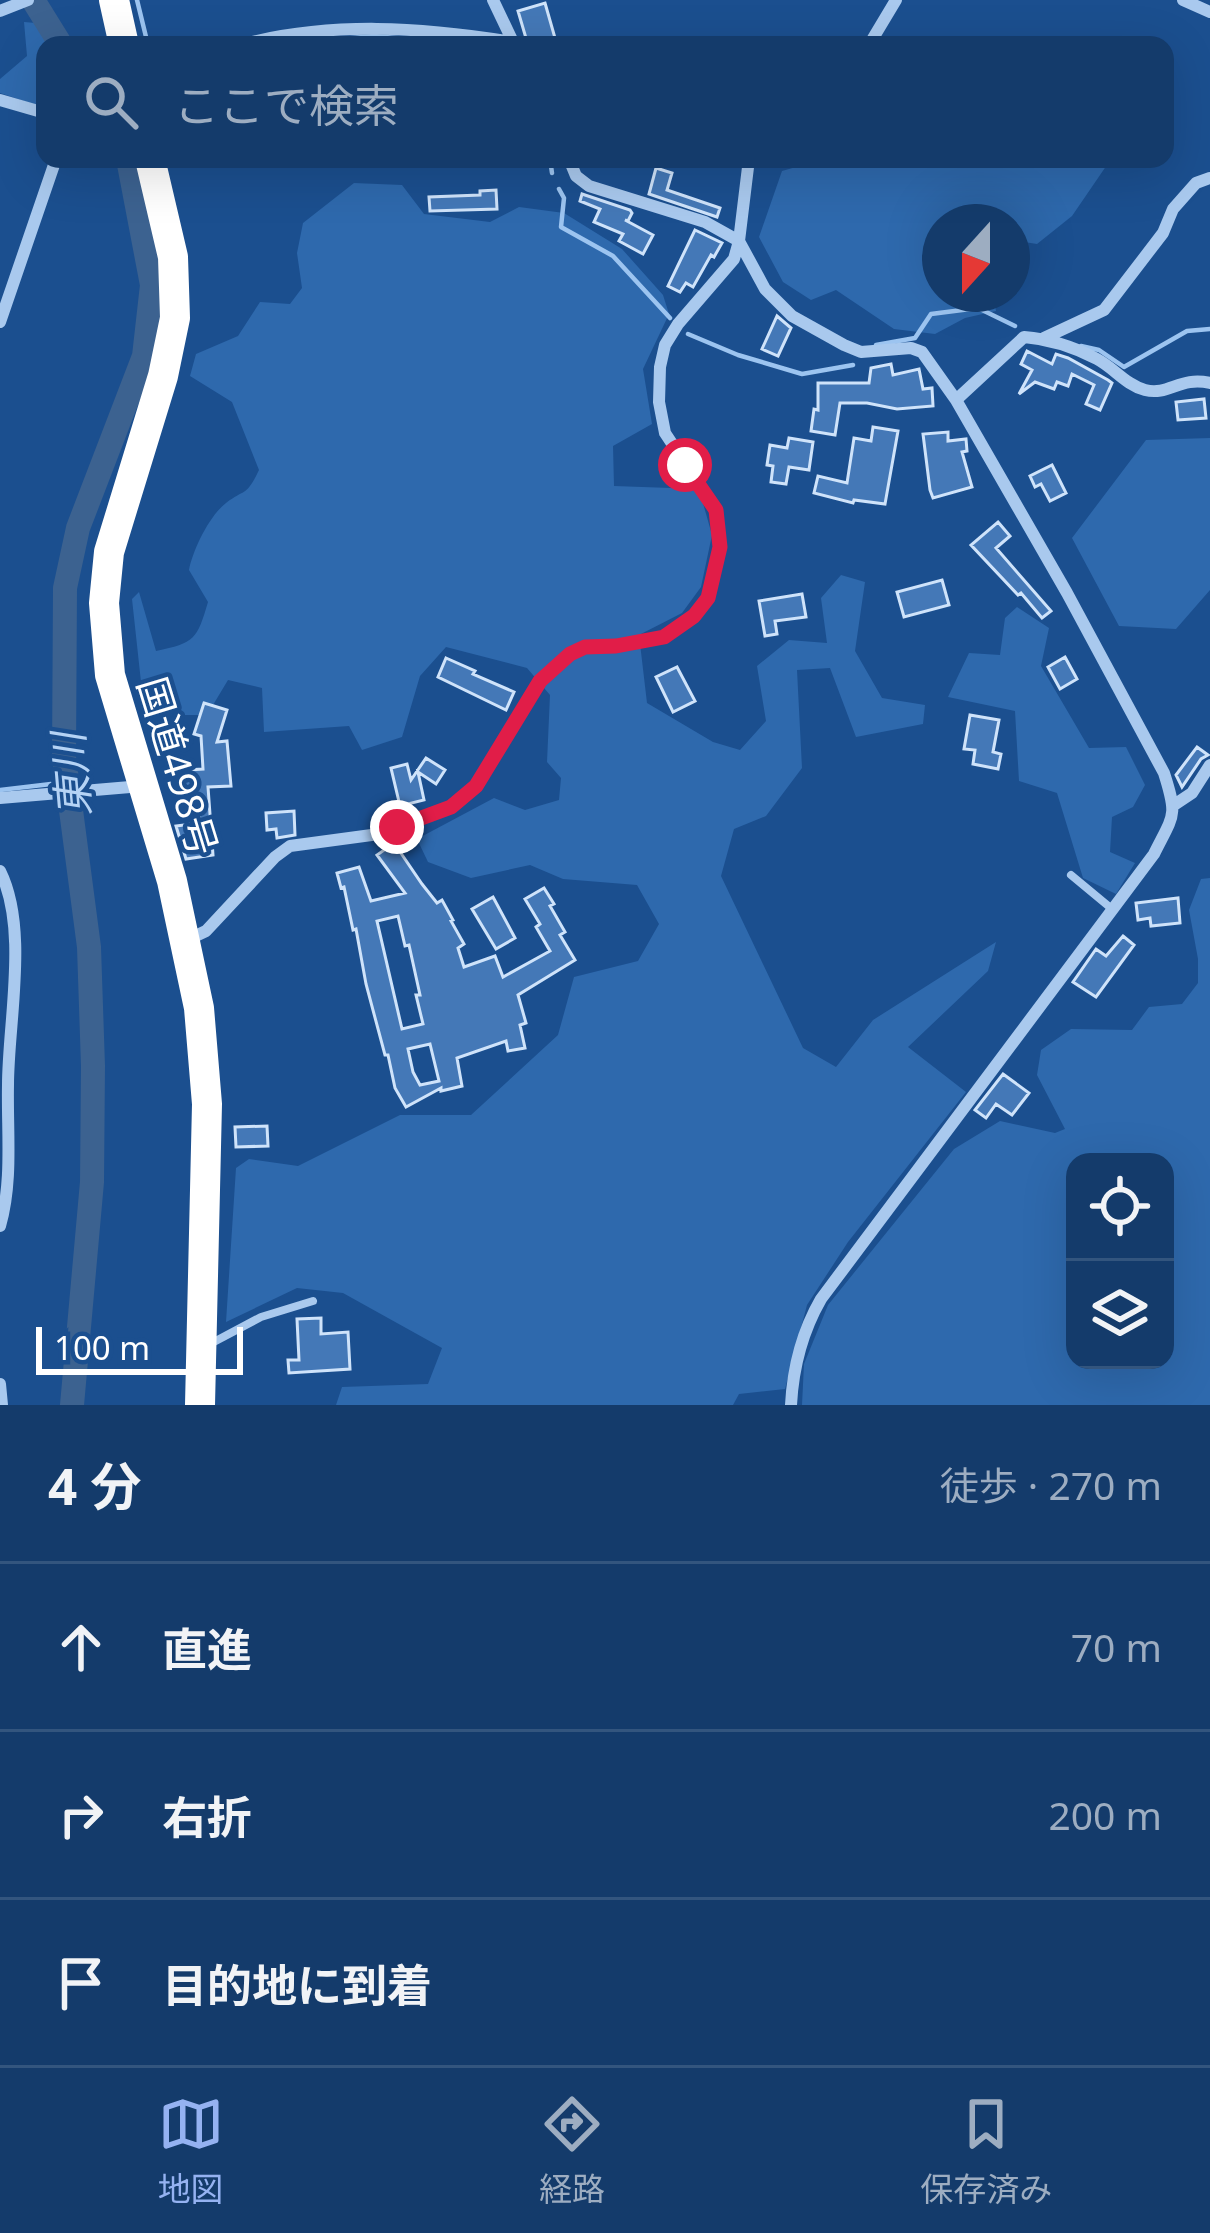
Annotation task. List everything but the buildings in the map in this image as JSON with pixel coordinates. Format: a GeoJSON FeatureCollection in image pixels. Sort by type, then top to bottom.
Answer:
{"type":"FeatureCollection","features":[{"type":"Feature","properties":{"kind":"highway"},"geometry":{"type":"LineString","coordinates":[[114,0],[122,36]]}},
{"type":"Feature","properties":{"kind":"highway","name":"国道498号"},"geometry":{"type":"LineString","coordinates":[[152,168],[173,257],[175,318],[163,376],[109,552],[104,603],[110,675],[172,881],[200,1008],[207,1104],[200,1405]]}},
{"type":"Feature","properties":{"kind":"street"},"geometry":{"type":"LineString","coordinates":[[0,11],[27,0]]}},
{"type":"Feature","properties":{"kind":"street"},"geometry":{"type":"LineString","coordinates":[[493,0],[511,36]]}},
{"type":"Feature","properties":{"kind":"street"},"geometry":{"type":"LineString","coordinates":[[874,36],[896,0]]}},
{"type":"Feature","properties":{"kind":"street"},"geometry":{"type":"LineString","coordinates":[[1184,0],[1210,12]]}},
{"type":"Feature","properties":{"kind":"street"},"geometry":{"type":"LineString","coordinates":[[274,36],[374,27],[477,36]]}},
{"type":"Feature","properties":{"kind":"street"},"geometry":{"type":"LineString","coordinates":[[0,100],[36,110]]}},
{"type":"Feature","properties":{"kind":"street"},"geometry":{"type":"LineString","coordinates":[[0,322],[53,168]]}},
{"type":"Feature","properties":{"kind":"street"},"geometry":{"type":"LineString","coordinates":[[573,168],[589,186],[705,222],[739,241],[765,290],[792,316],[861,352],[910,348],[922,352],[956,400],[1067,592],[1164,773],[1174,805],[1154,854],[820,1299],[796,1364],[791,1405]]}},
{"type":"Feature","properties":{"kind":"street"},"geometry":{"type":"LineString","coordinates":[[186,940],[206,931],[275,856],[290,846],[379,834],[451,807],[476,786],[540,681],[570,654],[585,647],[664,637],[694,616],[708,598],[720,547],[716,510],[664,433],[660,367],[665,345],[678,323],[734,259],[748,168]]}},
{"type":"Feature","properties":{"kind":"street"},"geometry":{"type":"LineString","coordinates":[[1043,338],[1104,310],[1163,233],[1173,208],[1196,183],[1210,178]]}},
{"type":"Feature","properties":{"kind":"street"},"geometry":{"type":"LineString","coordinates":[[956,400],[1024,337],[1043,338],[1100,360],[1146,391],[1161,391],[1190,380],[1210,383]]}},
{"type":"Feature","properties":{"kind":"street"},"geometry":{"type":"LineString","coordinates":[[1174,805],[1192,793],[1210,765]]}},
{"type":"Feature","properties":{"kind":"street"},"geometry":{"type":"LineString","coordinates":[[0,798],[142,786]]}},
{"type":"Feature","properties":{"kind":"street"},"geometry":{"type":"LineString","coordinates":[[0,871],[11,892],[16,981],[8,1081],[9,1173],[0,1226]]}},
{"type":"Feature","properties":{"kind":"street"},"geometry":{"type":"LineString","coordinates":[[0,1384],[2,1405]]}},
{"type":"Feature","properties":{"kind":"lane"},"geometry":{"type":"LineString","coordinates":[[1071,874],[1112,909]]}},
{"type":"Feature","properties":{"kind":"lane"},"geometry":{"type":"LineString","coordinates":[[202,1348],[261,1316],[313,1301]]}},
{"type":"Feature","properties":{"kind":"shaded area"},"geometry":{"type":"Polygon","coordinates":[[[24,22],[36,23],[44,36],[36,36],[36,105],[0,93],[0,79],[27,56],[24,22]]]}},
{"type":"Feature","properties":{"kind":"shaded area"},"geometry":{"type":"Polygon","coordinates":[[[792,168],[1105,168],[1072,216],[1037,244],[1030,243],[1030,204],[922,204],[922,312],[992,312],[965,318],[935,334],[894,329],[836,290],[811,300],[783,282],[759,237],[782,171],[792,168]]]}},
{"type":"Feature","properties":{"kind":"shaded area"},"geometry":{"type":"Polygon","coordinates":[[[354,183],[402,185],[424,214],[490,222],[519,207],[564,213],[622,249],[663,295],[669,314],[643,369],[652,424],[613,446],[614,486],[699,489],[712,535],[701,587],[682,613],[639,635],[647,703],[713,742],[740,750],[766,721],[757,666],[789,640],[827,643],[821,598],[841,575],[865,582],[855,651],[882,698],[925,705],[923,724],[856,737],[830,668],[797,670],[802,768],[766,816],[734,829],[721,876],[803,1048],[836,1067],[873,1020],[996,942],[988,971],[908,1047],[966,1092],[848,1242],[807,1305],[785,1389],[739,1394],[733,1405],[336,1405],[342,1387],[428,1384],[442,1348],[343,1293],[297,1288],[226,1322],[236,1168],[249,1159],[298,1166],[400,1115],[471,1115],[558,1035],[574,977],[638,961],[659,924],[637,885],[563,879],[530,865],[471,878],[428,862],[417,839],[494,798],[525,810],[559,800],[561,778],[547,762],[550,695],[527,668],[446,647],[420,676],[402,737],[362,750],[349,726],[264,732],[262,688],[228,680],[207,715],[182,715],[141,682],[132,599],[139,592],[156,651],[192,637],[208,602],[189,570],[194,553],[214,516],[248,488],[259,470],[232,402],[190,376],[196,354],[238,336],[260,302],[290,304],[302,288],[297,253],[303,223],[354,183]]]}},
{"type":"Feature","properties":{"kind":"shaded area"},"geometry":{"type":"Polygon","coordinates":[[[1210,438],[1210,590],[1176,629],[1119,626],[1072,538],[1146,440],[1210,438]]]}},
{"type":"Feature","properties":{"kind":"shaded area"},"geometry":{"type":"Polygon","coordinates":[[[1017,607],[1049,628],[1041,666],[1089,748],[1126,747],[1145,785],[1133,807],[1112,817],[1110,852],[1135,863],[1116,894],[1083,878],[1057,793],[1019,781],[1015,711],[948,697],[969,653],[1000,655],[1005,618],[1017,607]]]}},
{"type":"Feature","properties":{"kind":"shaded area"},"geometry":{"type":"Polygon","coordinates":[[[1210,878],[1210,1405],[802,1405],[804,1364],[828,1305],[954,1149],[1000,1121],[1055,1133],[1065,1129],[1037,1075],[1041,1050],[1071,1029],[1132,1030],[1149,1007],[1182,1004],[1198,983],[1189,910],[1201,879],[1210,878]]]}},
{"type":"Feature","properties":{"kind":"waterway","name":"東川"},"geometry":{"type":"LineString","coordinates":[[33,0],[55,36]]}},
{"type":"Feature","properties":{"kind":"waterway"},"geometry":{"type":"LineString","coordinates":[[137,0],[146,36]]}},
{"type":"Feature","properties":{"kind":"waterway","name":"東川"},"geometry":{"type":"LineString","coordinates":[[72,1405],[92,1182],[93,1066],[89,947],[64,757],[65,588],[78,528],[144,356],[152,285],[130,168]]}},
{"type":"Feature","properties":{"kind":"waterway"},"geometry":{"type":"LineString","coordinates":[[551,168],[552,173]]}},
{"type":"Feature","properties":{"kind":"waterway"},"geometry":{"type":"LineString","coordinates":[[559,189],[564,198],[561,227],[613,256],[670,318]]}},
{"type":"Feature","properties":{"kind":"waterway"},"geometry":{"type":"LineString","coordinates":[[876,345],[915,338],[931,314],[978,308],[1015,326]]}},
{"type":"Feature","properties":{"kind":"waterway"},"geometry":{"type":"LineString","coordinates":[[1081,346],[1099,350],[1124,367],[1187,331],[1210,329]]}},
{"type":"Feature","properties":{"kind":"waterway"},"geometry":{"type":"LineString","coordinates":[[688,334],[802,374],[853,365]]}},
{"type":"Feature","properties":{"kind":"waterway"},"geometry":{"type":"LineString","coordinates":[[0,790],[68,782]]}},
{"type":"Feature","properties":{"kind":"route"},"geometry":{"type":"LineString","coordinates":[[397,827],[451,807],[476,786],[540,681],[570,654],[585,647],[664,637],[694,616],[708,598],[720,547],[716,510],[685,465]]}}]}
